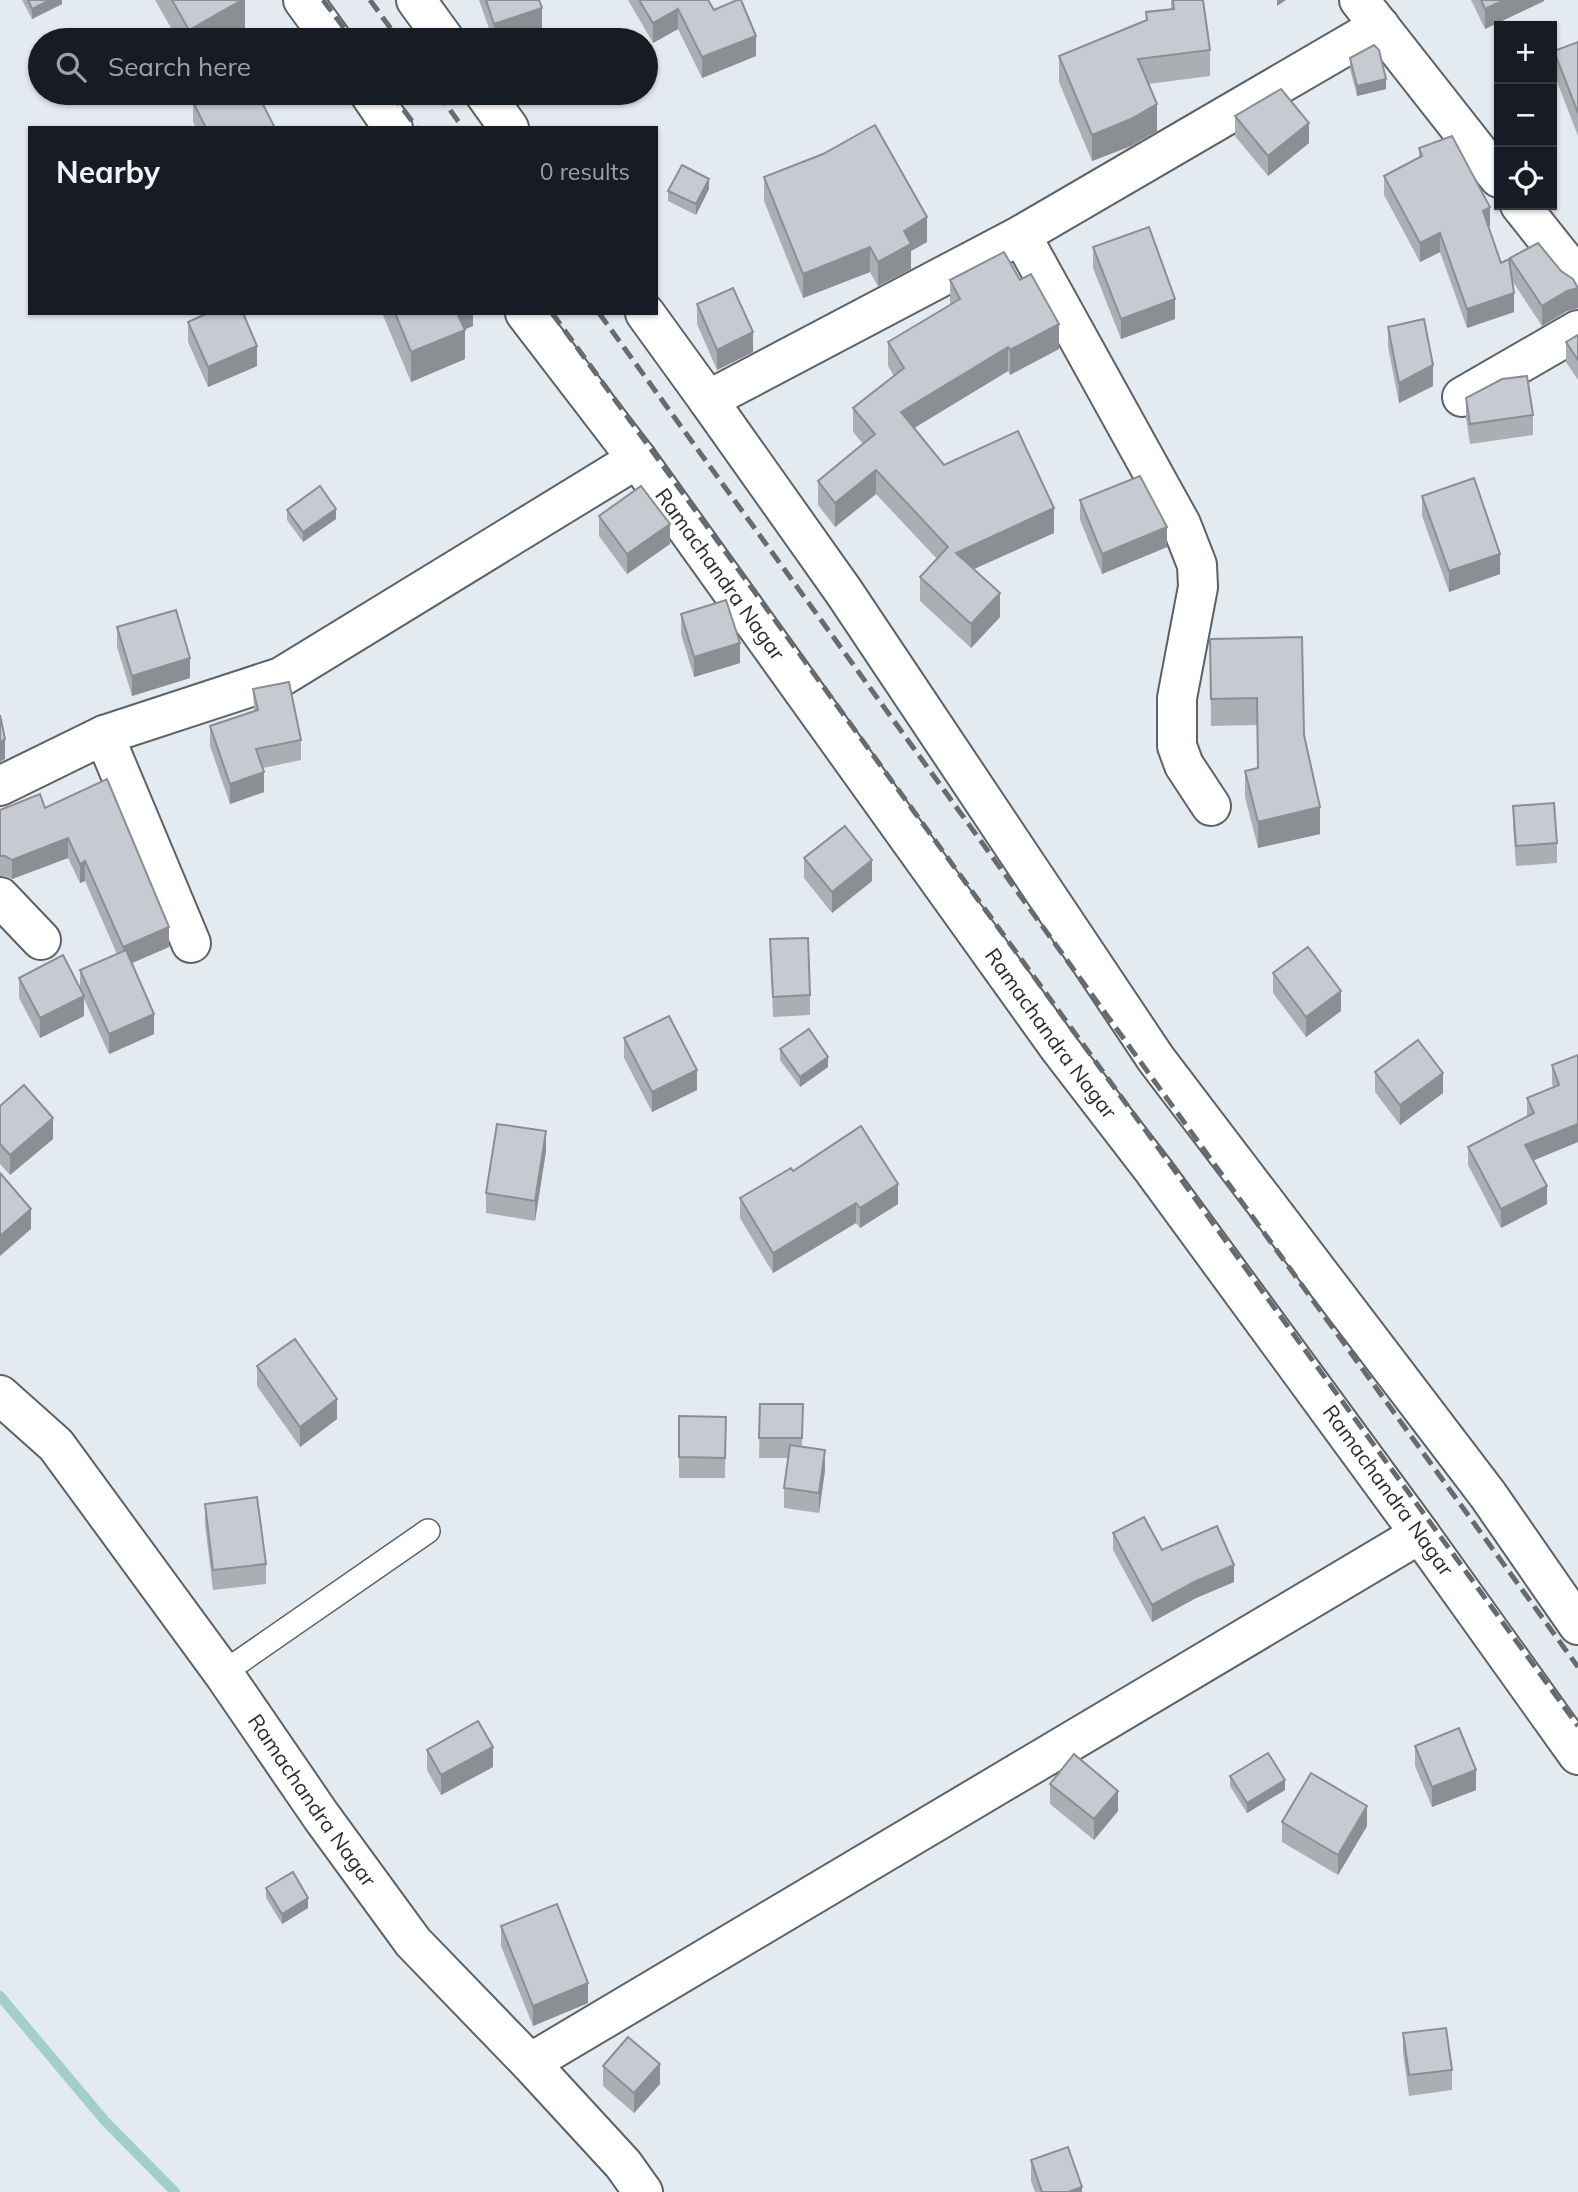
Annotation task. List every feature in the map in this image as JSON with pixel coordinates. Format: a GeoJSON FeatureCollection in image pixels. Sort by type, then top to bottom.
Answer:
{"type":"FeatureCollection","features":[{"type":"Feature","properties":{"kind":"street"},"geometry":{"type":"LineString","coordinates":[[303,0],[323,28]]}},
{"type":"Feature","properties":{"kind":"street"},"geometry":{"type":"LineString","coordinates":[[416,0],[436,28]]}},
{"type":"Feature","properties":{"kind":"street"},"geometry":{"type":"LineString","coordinates":[[708,400],[1021,235],[1369,13],[1494,172]]}},
{"type":"Feature","properties":{"kind":"street"},"geometry":{"type":"LineString","coordinates":[[377,105],[392,126]]}},
{"type":"Feature","properties":{"kind":"street"},"geometry":{"type":"LineString","coordinates":[[493,105],[508,126]]}},
{"type":"Feature","properties":{"kind":"street"},"geometry":{"type":"LineString","coordinates":[[1524,210],[1578,278]]}},
{"type":"Feature","properties":{"kind":"street"},"geometry":{"type":"LineString","coordinates":[[1021,235],[1181,524],[1197,565],[1198,587],[1177,698],[1177,746],[1184,765],[1211,806]]}},
{"type":"Feature","properties":{"kind":"street","name":"Ramachandra Nagar"},"geometry":{"type":"LineString","coordinates":[[527,315],[637,458],[1060,1049],[1154,1171],[1578,1755]]}},
{"type":"Feature","properties":{"kind":"street"},"geometry":{"type":"LineString","coordinates":[[646,315],[844,592],[1156,1059],[1480,1484],[1578,1625]]}},
{"type":"Feature","properties":{"kind":"street"},"geometry":{"type":"LineString","coordinates":[[1462,397],[1578,330]]}},
{"type":"Feature","properties":{"kind":"street"},"geometry":{"type":"LineString","coordinates":[[0,786],[104,735],[281,677],[637,458]]}},
{"type":"Feature","properties":{"kind":"street"},"geometry":{"type":"LineString","coordinates":[[104,735],[191,943]]}},
{"type":"Feature","properties":{"kind":"street"},"geometry":{"type":"LineString","coordinates":[[0,897],[41,940]]}},
{"type":"Feature","properties":{"kind":"street","name":"Ramachandra Nagar"},"geometry":{"type":"LineString","coordinates":[[0,1395],[56,1446],[223,1673],[321,1816],[413,1942],[623,2164],[643,2192]]}},
{"type":"Feature","properties":{"kind":"street"},"geometry":{"type":"LineString","coordinates":[[530,2063],[1420,1534]]}},
{"type":"Feature","properties":{"kind":"lane"},"geometry":{"type":"LineString","coordinates":[[223,1673],[428,1531]]}},
{"type":"Feature","properties":{"kind":"building"},"geometry":{"type":"Polygon","coordinates":[[[28,0],[50,0],[32,9],[28,0]]]}},
{"type":"Feature","properties":{"kind":"building"},"geometry":{"type":"Polygon","coordinates":[[[172,0],[242,0],[193,28],[188,28],[172,0]]]}},
{"type":"Feature","properties":{"kind":"building"},"geometry":{"type":"Polygon","coordinates":[[[486,0],[539,0],[542,8],[494,24],[486,0]]]}},
{"type":"Feature","properties":{"kind":"building"},"geometry":{"type":"Polygon","coordinates":[[[639,0],[708,0],[714,10],[741,0],[756,36],[702,57],[678,9],[653,23],[639,0]]]}},
{"type":"Feature","properties":{"kind":"building"},"geometry":{"type":"Polygon","coordinates":[[[1173,0],[1203,0],[1210,50],[1138,59],[1157,104],[1131,119],[1092,135],[1059,56],[1147,20],[1146,12],[1174,9],[1173,0]]]}},
{"type":"Feature","properties":{"kind":"building"},"geometry":{"type":"Polygon","coordinates":[[[1481,0],[1504,0],[1485,9],[1481,0]]]}},
{"type":"Feature","properties":{"kind":"building"},"geometry":{"type":"Polygon","coordinates":[[[1578,42],[1578,113],[1557,59],[1557,50],[1578,42]]]}},
{"type":"Feature","properties":{"kind":"building"},"geometry":{"type":"Polygon","coordinates":[[[1374,45],[1379,50],[1386,79],[1357,86],[1350,58],[1374,45]]]}},
{"type":"Feature","properties":{"kind":"building"},"geometry":{"type":"Polygon","coordinates":[[[1281,89],[1309,123],[1268,156],[1235,116],[1281,89]]]}},
{"type":"Feature","properties":{"kind":"building"},"geometry":{"type":"Polygon","coordinates":[[[194,105],[263,105],[274,126],[205,126],[194,105]]]}},
{"type":"Feature","properties":{"kind":"building"},"geometry":{"type":"Polygon","coordinates":[[[875,125],[927,217],[904,231],[911,244],[878,262],[870,247],[803,274],[764,177],[823,154],[875,125]]]}},
{"type":"Feature","properties":{"kind":"building"},"geometry":{"type":"Polygon","coordinates":[[[1452,136],[1490,207],[1483,211],[1501,263],[1509,259],[1514,293],[1467,309],[1440,233],[1420,243],[1384,176],[1422,156],[1419,148],[1452,136]]]}},
{"type":"Feature","properties":{"kind":"building"},"geometry":{"type":"Polygon","coordinates":[[[682,165],[709,179],[696,204],[668,191],[682,165]]]}},
{"type":"Feature","properties":{"kind":"building"},"geometry":{"type":"Polygon","coordinates":[[[1149,227],[1175,299],[1121,319],[1093,247],[1149,227]]]}},
{"type":"Feature","properties":{"kind":"building"},"geometry":{"type":"Polygon","coordinates":[[[1538,243],[1561,271],[1573,279],[1578,288],[1567,291],[1542,306],[1510,258],[1538,243]]]}},
{"type":"Feature","properties":{"kind":"building"},"geometry":{"type":"Polygon","coordinates":[[[1004,252],[1020,280],[1031,274],[1059,324],[1010,350],[1008,347],[901,412],[944,465],[1018,431],[1054,508],[956,553],[1000,593],[971,624],[920,577],[948,547],[876,470],[835,503],[818,481],[875,434],[853,408],[904,368],[888,342],[960,299],[950,280],[1004,252]]]}},
{"type":"Feature","properties":{"kind":"building"},"geometry":{"type":"Polygon","coordinates":[[[733,288],[753,332],[717,350],[697,304],[733,288]]]}},
{"type":"Feature","properties":{"kind":"building"},"geometry":{"type":"Polygon","coordinates":[[[204,315],[244,315],[257,346],[208,367],[188,322],[204,315]]]}},
{"type":"Feature","properties":{"kind":"building"},"geometry":{"type":"Polygon","coordinates":[[[396,315],[458,315],[465,330],[411,352],[396,315]]]}},
{"type":"Feature","properties":{"kind":"building"},"geometry":{"type":"Polygon","coordinates":[[[1424,319],[1433,365],[1399,383],[1388,327],[1424,319]]]}},
{"type":"Feature","properties":{"kind":"building"},"geometry":{"type":"Polygon","coordinates":[[[1578,335],[1578,360],[1566,342],[1578,335]]]}},
{"type":"Feature","properties":{"kind":"building"},"geometry":{"type":"Polygon","coordinates":[[[1527,376],[1533,415],[1470,424],[1466,398],[1502,379],[1527,376]]]}},
{"type":"Feature","properties":{"kind":"building"},"geometry":{"type":"Polygon","coordinates":[[[1140,476],[1167,527],[1102,554],[1080,500],[1140,476]]]}},
{"type":"Feature","properties":{"kind":"building"},"geometry":{"type":"Polygon","coordinates":[[[1474,478],[1500,554],[1449,571],[1422,496],[1474,478]]]}},
{"type":"Feature","properties":{"kind":"building"},"geometry":{"type":"Polygon","coordinates":[[[320,486],[336,509],[303,532],[287,510],[320,486]]]}},
{"type":"Feature","properties":{"kind":"building"},"geometry":{"type":"Polygon","coordinates":[[[641,486],[670,524],[627,554],[599,516],[641,486]]]}},
{"type":"Feature","properties":{"kind":"building"},"geometry":{"type":"Polygon","coordinates":[[[726,600],[740,643],[694,657],[681,614],[726,600]]]}},
{"type":"Feature","properties":{"kind":"building"},"geometry":{"type":"Polygon","coordinates":[[[176,610],[190,658],[132,676],[117,627],[176,610]]]}},
{"type":"Feature","properties":{"kind":"building"},"geometry":{"type":"Polygon","coordinates":[[[1302,637],[1304,735],[1320,807],[1258,822],[1245,771],[1258,768],[1257,698],[1211,699],[1210,639],[1302,637]]]}},
{"type":"Feature","properties":{"kind":"building"},"geometry":{"type":"Polygon","coordinates":[[[289,682],[301,740],[256,749],[264,772],[230,784],[210,726],[258,710],[253,689],[289,682]]]}},
{"type":"Feature","properties":{"kind":"building"},"geometry":{"type":"Polygon","coordinates":[[[0,715],[5,739],[0,742],[0,715]]]}},
{"type":"Feature","properties":{"kind":"building"},"geometry":{"type":"Polygon","coordinates":[[[107,779],[169,927],[123,947],[85,861],[80,864],[68,838],[12,860],[0,856],[0,810],[40,794],[45,808],[107,779]]]}},
{"type":"Feature","properties":{"kind":"building"},"geometry":{"type":"Polygon","coordinates":[[[1554,803],[1557,843],[1516,846],[1513,806],[1554,803]]]}},
{"type":"Feature","properties":{"kind":"building"},"geometry":{"type":"Polygon","coordinates":[[[845,826],[872,860],[832,892],[804,858],[845,826]]]}},
{"type":"Feature","properties":{"kind":"building"},"geometry":{"type":"Polygon","coordinates":[[[808,938],[810,995],[773,997],[770,939],[808,938]]]}},
{"type":"Feature","properties":{"kind":"building"},"geometry":{"type":"Polygon","coordinates":[[[1308,947],[1341,991],[1306,1017],[1273,973],[1308,947]]]}},
{"type":"Feature","properties":{"kind":"building"},"geometry":{"type":"Polygon","coordinates":[[[126,950],[154,1014],[109,1034],[80,970],[126,950]]]}},
{"type":"Feature","properties":{"kind":"building"},"geometry":{"type":"Polygon","coordinates":[[[63,955],[84,996],[40,1018],[19,978],[63,955]]]}},
{"type":"Feature","properties":{"kind":"building"},"geometry":{"type":"Polygon","coordinates":[[[669,1016],[697,1070],[652,1092],[624,1038],[669,1016]]]}},
{"type":"Feature","properties":{"kind":"building"},"geometry":{"type":"Polygon","coordinates":[[[809,1029],[828,1057],[800,1077],[780,1049],[809,1029]]]}},
{"type":"Feature","properties":{"kind":"building"},"geometry":{"type":"Polygon","coordinates":[[[1418,1040],[1443,1073],[1400,1105],[1375,1072],[1418,1040]]]}},
{"type":"Feature","properties":{"kind":"building"},"geometry":{"type":"Polygon","coordinates":[[[1578,1055],[1578,1124],[1525,1145],[1547,1186],[1501,1209],[1468,1147],[1534,1113],[1527,1098],[1559,1085],[1552,1065],[1578,1055]]]}},
{"type":"Feature","properties":{"kind":"building"},"geometry":{"type":"Polygon","coordinates":[[[24,1085],[53,1118],[10,1155],[0,1144],[0,1106],[24,1085]]]}},
{"type":"Feature","properties":{"kind":"building"},"geometry":{"type":"Polygon","coordinates":[[[497,1124],[546,1131],[535,1201],[486,1193],[497,1124]]]}},
{"type":"Feature","properties":{"kind":"building"},"geometry":{"type":"Polygon","coordinates":[[[861,1126],[898,1184],[860,1208],[856,1203],[773,1253],[740,1198],[791,1168],[793,1171],[861,1126]]]}},
{"type":"Feature","properties":{"kind":"building"},"geometry":{"type":"Polygon","coordinates":[[[0,1173],[31,1209],[0,1236],[0,1173]]]}},
{"type":"Feature","properties":{"kind":"building"},"geometry":{"type":"Polygon","coordinates":[[[295,1339],[337,1399],[300,1427],[257,1366],[295,1339]]]}},
{"type":"Feature","properties":{"kind":"building"},"geometry":{"type":"Polygon","coordinates":[[[760,1404],[803,1404],[802,1438],[759,1438],[760,1404]]]}},
{"type":"Feature","properties":{"kind":"building"},"geometry":{"type":"Polygon","coordinates":[[[679,1416],[726,1417],[725,1458],[679,1457],[679,1416]]]}},
{"type":"Feature","properties":{"kind":"building"},"geometry":{"type":"Polygon","coordinates":[[[790,1445],[825,1450],[819,1493],[784,1488],[790,1445]]]}},
{"type":"Feature","properties":{"kind":"building"},"geometry":{"type":"Polygon","coordinates":[[[257,1497],[266,1564],[213,1570],[205,1504],[257,1497]]]}},
{"type":"Feature","properties":{"kind":"building"},"geometry":{"type":"Polygon","coordinates":[[[1144,1517],[1162,1550],[1217,1526],[1234,1565],[1196,1581],[1152,1605],[1113,1533],[1144,1517]]]}},
{"type":"Feature","properties":{"kind":"building"},"geometry":{"type":"Polygon","coordinates":[[[478,1721],[493,1747],[441,1775],[427,1750],[478,1721]]]}},
{"type":"Feature","properties":{"kind":"building"},"geometry":{"type":"Polygon","coordinates":[[[1459,1728],[1476,1770],[1432,1787],[1415,1746],[1459,1728]]]}},
{"type":"Feature","properties":{"kind":"building"},"geometry":{"type":"Polygon","coordinates":[[[1268,1753],[1285,1780],[1247,1803],[1230,1776],[1268,1753]]]}},
{"type":"Feature","properties":{"kind":"building"},"geometry":{"type":"Polygon","coordinates":[[[1074,1754],[1118,1791],[1094,1819],[1050,1784],[1074,1754]]]}},
{"type":"Feature","properties":{"kind":"building"},"geometry":{"type":"Polygon","coordinates":[[[1311,1773],[1367,1806],[1338,1855],[1282,1822],[1311,1773]]]}},
{"type":"Feature","properties":{"kind":"building"},"geometry":{"type":"Polygon","coordinates":[[[293,1872],[308,1898],[282,1914],[266,1888],[293,1872]]]}},
{"type":"Feature","properties":{"kind":"building"},"geometry":{"type":"Polygon","coordinates":[[[557,1904],[588,1983],[533,2006],[501,1926],[557,1904]]]}},
{"type":"Feature","properties":{"kind":"building"},"geometry":{"type":"Polygon","coordinates":[[[1446,2028],[1452,2070],[1409,2075],[1403,2033],[1446,2028]]]}},
{"type":"Feature","properties":{"kind":"building"},"geometry":{"type":"Polygon","coordinates":[[[628,2037],[660,2064],[634,2093],[603,2066],[628,2037]]]}},
{"type":"Feature","properties":{"kind":"building"},"geometry":{"type":"Polygon","coordinates":[[[1068,2147],[1082,2187],[1068,2192],[1042,2192],[1031,2160],[1068,2147]]]}},
{"type":"Feature","properties":{"kind":"waterway"},"geometry":{"type":"LineString","coordinates":[[0,1996],[105,2121],[175,2192]]}},
{"type":"Feature","properties":{"kind":"railway"},"geometry":{"type":"LineString","coordinates":[[323,0],[344,28]]}},
{"type":"Feature","properties":{"kind":"railway"},"geometry":{"type":"LineString","coordinates":[[370,0],[390,28]]}},
{"type":"Feature","properties":{"kind":"railway"},"geometry":{"type":"LineString","coordinates":[[400,105],[416,126]]}},
{"type":"Feature","properties":{"kind":"railway"},"geometry":{"type":"LineString","coordinates":[[447,105],[462,126]]}},
{"type":"Feature","properties":{"kind":"railway"},"geometry":{"type":"LineString","coordinates":[[553,315],[1578,1726]]}},
{"type":"Feature","properties":{"kind":"railway"},"geometry":{"type":"LineString","coordinates":[[600,315],[1578,1667]]}}]}
